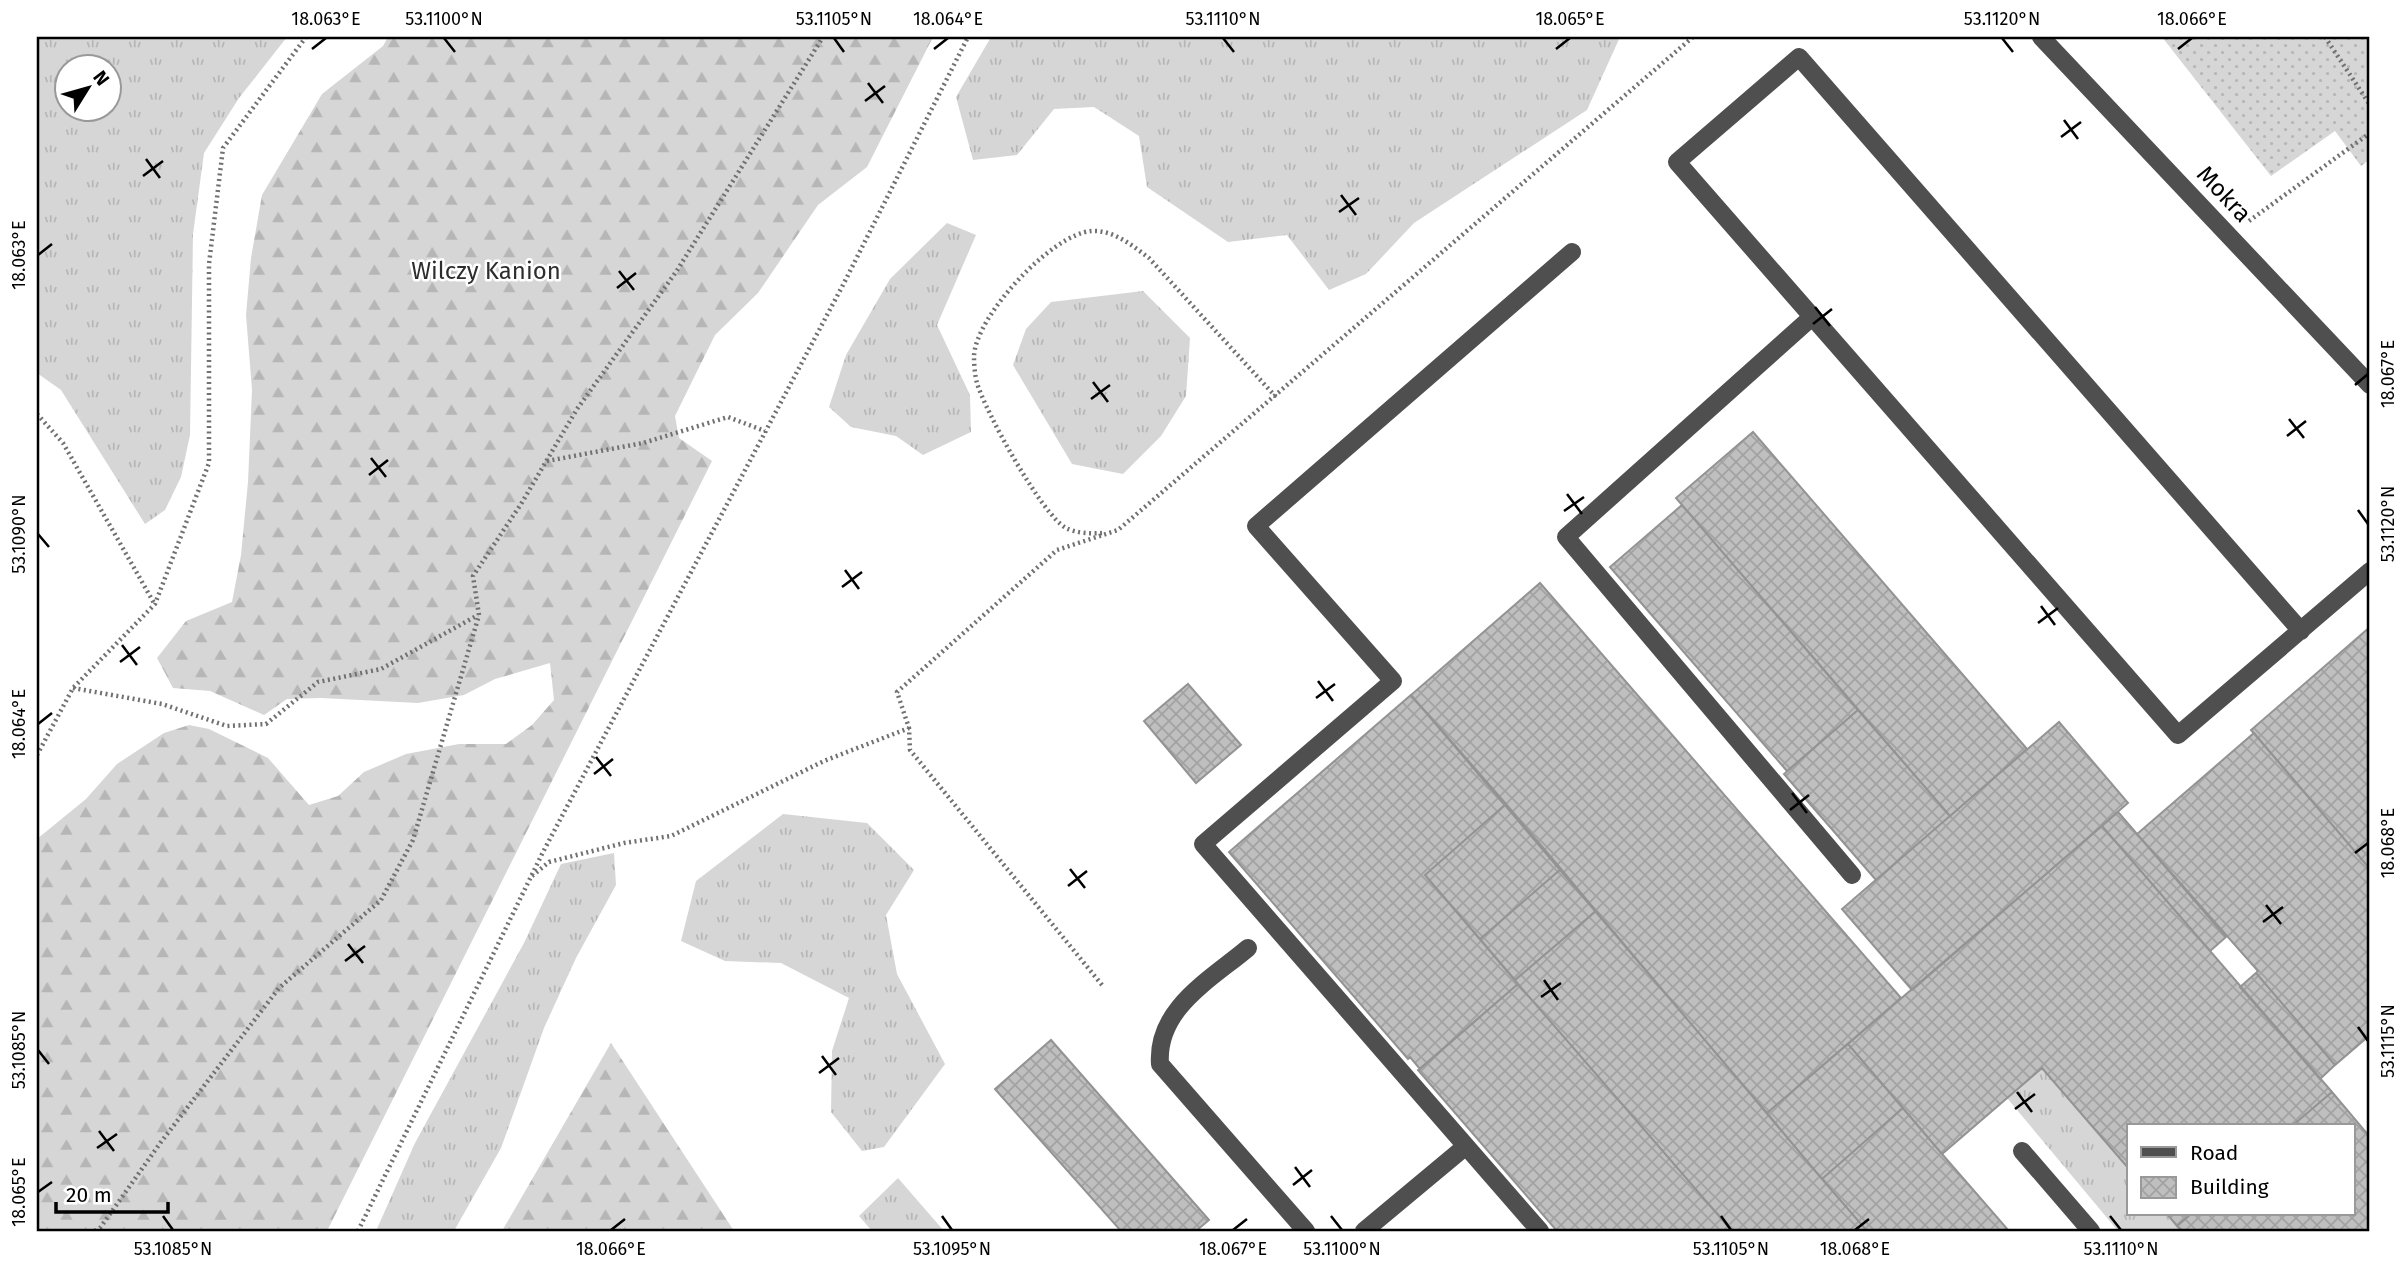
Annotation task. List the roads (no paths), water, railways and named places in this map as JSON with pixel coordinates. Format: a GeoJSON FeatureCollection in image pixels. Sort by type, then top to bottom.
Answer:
{"type":"FeatureCollection","features":[{"type":"Feature","properties":{"kind":"street","name":"Mokra"},"geometry":{"type":"LineString","coordinates":[[2041,37],[2370,385]]}},
{"type":"Feature","properties":{"kind":"street"},"geometry":{"type":"LineString","coordinates":[[2301,631],[1798,57],[1677,162],[2178,735],[2301,631],[2370,571]]}},
{"type":"Feature","properties":{"kind":"street"},"geometry":{"type":"LineString","coordinates":[[1540,1231],[1203,844],[1393,681],[1256,526],[1572,252]]}},
{"type":"Feature","properties":{"kind":"street"},"geometry":{"type":"LineString","coordinates":[[1812,317],[1566,537],[1852,875]]}},
{"type":"Feature","properties":{"kind":"street"},"geometry":{"type":"LineString","coordinates":[[1248,948],[1180,1006],[1166,1023],[1158,1044],[1160,1064],[1306,1231]]}},
{"type":"Feature","properties":{"kind":"street"},"geometry":{"type":"LineString","coordinates":[[1364,1231],[1466,1146]]}},
{"type":"Feature","properties":{"kind":"street"},"geometry":{"type":"LineString","coordinates":[[2022,1151],[2091,1231]]}},
{"type":"Feature","properties":{"kind":"park label","name":"Wilczy Kanion"},"geometry":{"type":"Point","coordinates":[486,271]}}]}
